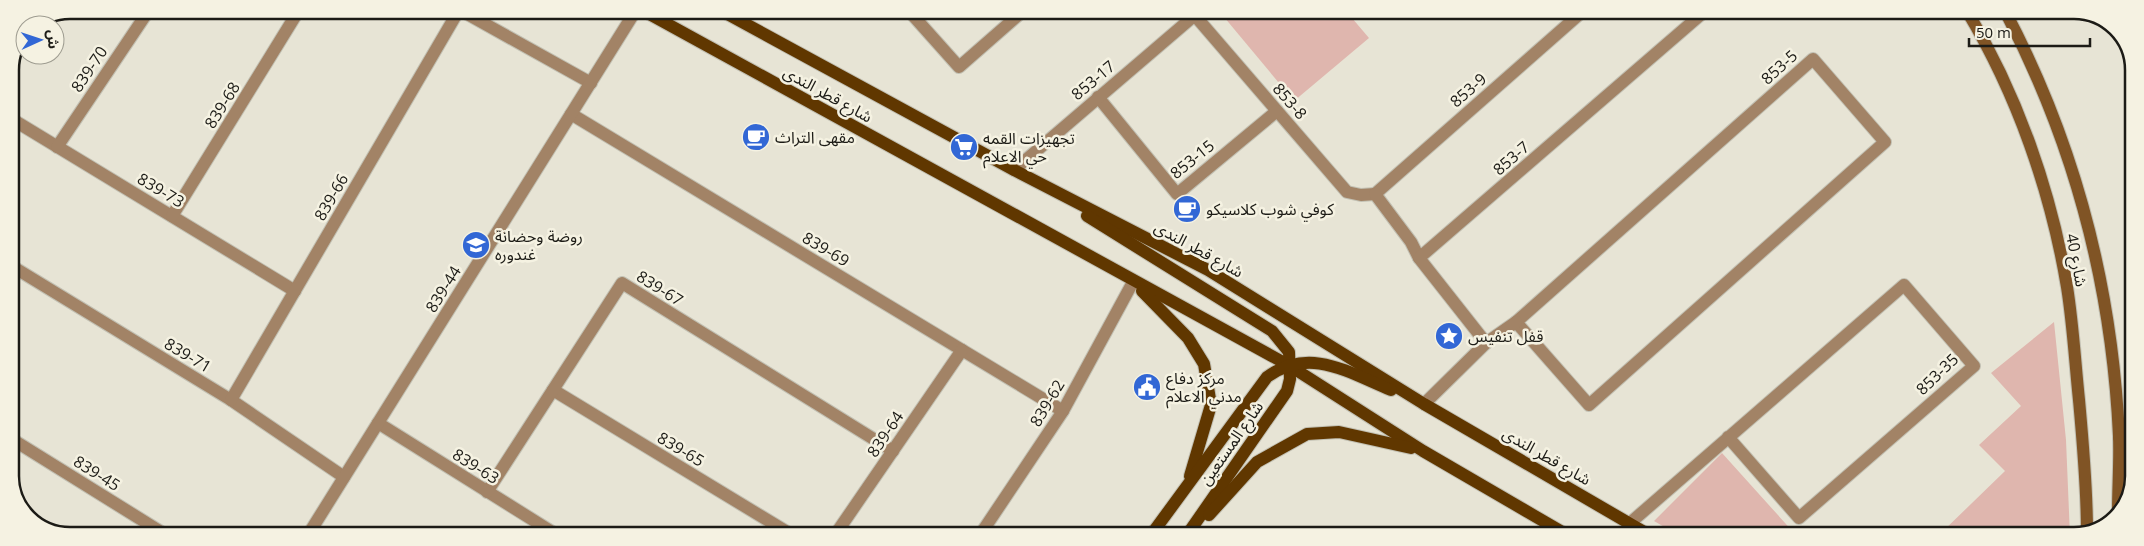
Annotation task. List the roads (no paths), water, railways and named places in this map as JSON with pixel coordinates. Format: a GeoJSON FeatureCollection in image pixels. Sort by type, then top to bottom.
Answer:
{"type":"FeatureCollection","features":[{"type":"Feature","properties":{"kind":"main road","name":"شارع قطر الندى"},"geometry":{"type":"LineString","coordinates":[[658,19],[1290,366],[1424,452],[1553,527]]}},
{"type":"Feature","properties":{"kind":"main road","name":"شارع قطر الندى"},"geometry":{"type":"LineString","coordinates":[[737,19],[1014,170],[1208,270],[1424,404],[1635,527]]}},
{"type":"Feature","properties":{"kind":"main road","name":"شارع 40"},"geometry":{"type":"LineString","coordinates":[[1971,19],[1992,56],[2021,122],[2033,156],[2060,254],[2071,318],[2087,487],[2087,526]]}},
{"type":"Feature","properties":{"kind":"main road","name":"شارع 40"},"geometry":{"type":"LineString","coordinates":[[2009,19],[2025,49],[2066,147],[2096,251],[2108,321],[2118,437],[2118,502]]}},
{"type":"Feature","properties":{"kind":"main road"},"geometry":{"type":"LineString","coordinates":[[1014,170],[1272,332],[1289,352],[1290,366]]}},
{"type":"Feature","properties":{"kind":"main road"},"geometry":{"type":"LineString","coordinates":[[1134,282],[1188,338],[1204,364],[1211,405],[1195,463],[1182,494]]}},
{"type":"Feature","properties":{"kind":"main road"},"geometry":{"type":"LineString","coordinates":[[1158,527],[1267,377],[1277,369],[1306,362],[1324,363],[1424,404]]}},
{"type":"Feature","properties":{"kind":"main road","name":"شارع المستعين"},"geometry":{"type":"LineString","coordinates":[[1195,527],[1287,392],[1290,380],[1290,366]]}},
{"type":"Feature","properties":{"kind":"main road"},"geometry":{"type":"LineString","coordinates":[[1197,527],[1257,462],[1307,434],[1339,432],[1424,452]]}},
{"type":"Feature","properties":{"kind":"main road"},"geometry":{"type":"LineString","coordinates":[[2118,437],[2125,442]]}},
{"type":"Feature","properties":{"kind":"street","name":"839-70"},"geometry":{"type":"LineString","coordinates":[[57,147],[143,19]]}},
{"type":"Feature","properties":{"kind":"street","name":"839-68"},"geometry":{"type":"LineString","coordinates":[[172,216],[293,19]]}},
{"type":"Feature","properties":{"kind":"street","name":"839-66"},"geometry":{"type":"LineString","coordinates":[[231,400],[455,19]]}},
{"type":"Feature","properties":{"kind":"street"},"geometry":{"type":"LineString","coordinates":[[476,19],[591,83]]}},
{"type":"Feature","properties":{"kind":"street","name":"839-44"},"geometry":{"type":"LineString","coordinates":[[313,527],[630,19]]}},
{"type":"Feature","properties":{"kind":"street"},"geometry":{"type":"LineString","coordinates":[[917,19],[959,67],[1014,19]]}},
{"type":"Feature","properties":{"kind":"street","name":"853-17"},"geometry":{"type":"LineString","coordinates":[[1014,170],[1186,19]]}},
{"type":"Feature","properties":{"kind":"street","name":"853-8"},"geometry":{"type":"LineString","coordinates":[[1198,19],[1347,192],[1361,195],[1375,194]]}},
{"type":"Feature","properties":{"kind":"street","name":"853-9"},"geometry":{"type":"LineString","coordinates":[[1375,194],[1574,19]]}},
{"type":"Feature","properties":{"kind":"street","name":"853-7"},"geometry":{"type":"LineString","coordinates":[[1419,258],[1696,19]]}},
{"type":"Feature","properties":{"kind":"street","name":"853-5"},"geometry":{"type":"LineString","coordinates":[[1812,59],[1886,142],[1589,405],[1516,322],[1812,59]]}},
{"type":"Feature","properties":{"kind":"street","name":"853-15"},"geometry":{"type":"LineString","coordinates":[[1098,97],[1178,194],[1277,111]]}},
{"type":"Feature","properties":{"kind":"street","name":"839-69"},"geometry":{"type":"LineString","coordinates":[[572,114],[1063,411]]}},
{"type":"Feature","properties":{"kind":"street","name":"839-73"},"geometry":{"type":"LineString","coordinates":[[19,124],[295,291]]}},
{"type":"Feature","properties":{"kind":"street"},"geometry":{"type":"LineString","coordinates":[[1375,194],[1411,242],[1419,258],[1486,343]]}},
{"type":"Feature","properties":{"kind":"street","name":"839-71"},"geometry":{"type":"LineString","coordinates":[[19,270],[231,400],[344,477]]}},
{"type":"Feature","properties":{"kind":"street","name":"839-62"},"geometry":{"type":"LineString","coordinates":[[985,527],[1063,411],[1134,282]]}},
{"type":"Feature","properties":{"kind":"street","name":"839-67"},"geometry":{"type":"LineString","coordinates":[[487,492],[622,283],[893,451]]}},
{"type":"Feature","properties":{"kind":"street","name":"853-35"},"geometry":{"type":"LineString","coordinates":[[1630,524],[1728,437],[1904,285],[1974,366],[1798,518],[1728,437]]}},
{"type":"Feature","properties":{"kind":"street"},"geometry":{"type":"LineString","coordinates":[[1424,404],[1486,343],[1516,322]]}},
{"type":"Feature","properties":{"kind":"street","name":"839-64"},"geometry":{"type":"LineString","coordinates":[[841,527],[962,350]]}},
{"type":"Feature","properties":{"kind":"street","name":"839-65"},"geometry":{"type":"LineString","coordinates":[[553,390],[779,527]]}},
{"type":"Feature","properties":{"kind":"street","name":"839-63"},"geometry":{"type":"LineString","coordinates":[[378,423],[544,527]]}},
{"type":"Feature","properties":{"kind":"street","name":"839-45"},"geometry":{"type":"LineString","coordinates":[[19,444],[153,527]]}},
{"type":"Feature","properties":{"kind":"place","name":"مقهى التراث"},"geometry":{"type":"Point","coordinates":[756,137]}},
{"type":"Feature","properties":{"kind":"place","name":"تجهيزات القمه حي الاعلام"},"geometry":{"type":"Point","coordinates":[964,147]}},
{"type":"Feature","properties":{"kind":"place","name":"كوفي شوب كلاسيكو"},"geometry":{"type":"Point","coordinates":[1187,209]}},
{"type":"Feature","properties":{"kind":"place","name":"روضة وحضانة غندوره"},"geometry":{"type":"Point","coordinates":[476,245]}},
{"type":"Feature","properties":{"kind":"place","name":"قفل تنفيس"},"geometry":{"type":"Point","coordinates":[1449,336]}},
{"type":"Feature","properties":{"kind":"place","name":"مركز دفاع مدني الاعلام"},"geometry":{"type":"Point","coordinates":[1147,387]}}]}
